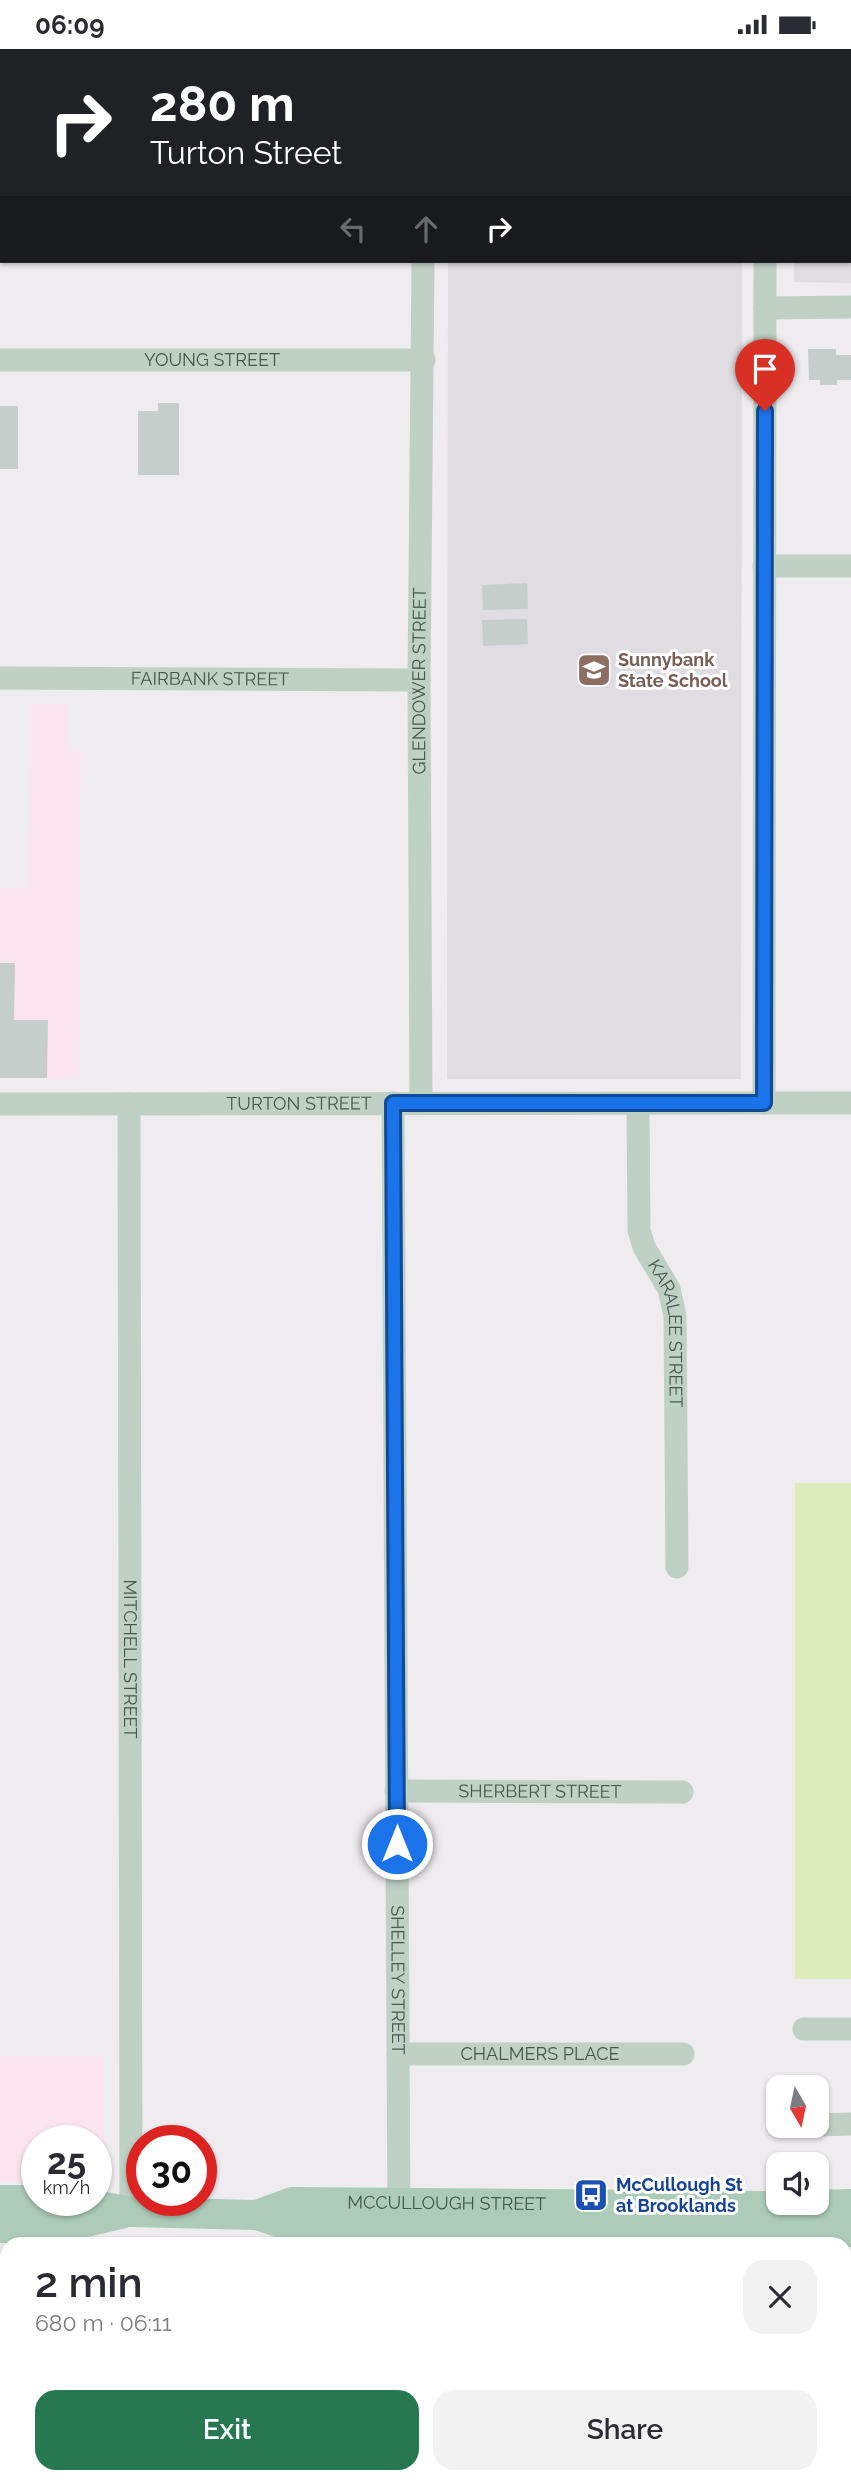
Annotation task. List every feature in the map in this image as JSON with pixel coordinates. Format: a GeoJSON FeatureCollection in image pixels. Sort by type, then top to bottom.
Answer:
{"type":"FeatureCollection","features":[{"type":"Feature","properties":{"kind":"main road","name":"MCCULLOUGH STREET"},"geometry":{"type":"LineString","coordinates":[[0,2200],[68,2200],[126,2211]]}},
{"type":"Feature","properties":{"kind":"main road","name":"MCCULLOUGH STREET"},"geometry":{"type":"LineString","coordinates":[[217,2214],[257,2215],[292,2202],[399,2216],[851,2232]]}},
{"type":"Feature","properties":{"kind":"main road","name":"MCCULLOUGH STREET"},"geometry":{"type":"LineString","coordinates":[[767,2228],[851,2204]]}},
{"type":"Feature","properties":{"kind":"main road","name":"MCCULLOUGH STREET"},"geometry":{"type":"LineString","coordinates":[[0,2228],[61,2228],[126,2213]]}},
{"type":"Feature","properties":{"kind":"street","name":"GLENDOWER STREET"},"geometry":{"type":"LineString","coordinates":[[421,1103],[419,680],[423,263]]}},
{"type":"Feature","properties":{"kind":"street"},"geometry":{"type":"LineString","coordinates":[[764,1103],[765,263]]}},
{"type":"Feature","properties":{"kind":"street"},"geometry":{"type":"LineString","coordinates":[[765,308],[851,307]]}},
{"type":"Feature","properties":{"kind":"street","name":"YOUNG STREET"},"geometry":{"type":"LineString","coordinates":[[0,360],[424,360]]}},
{"type":"Feature","properties":{"kind":"street"},"geometry":{"type":"LineString","coordinates":[[764,566],[851,566]]}},
{"type":"Feature","properties":{"kind":"street","name":"FAIRBANK STREET"},"geometry":{"type":"LineString","coordinates":[[0,678],[419,680]]}},
{"type":"Feature","properties":{"kind":"street","name":"SHELLEY STREET"},"geometry":{"type":"LineString","coordinates":[[393,1103],[399,2216]]}},
{"type":"Feature","properties":{"kind":"street","name":"TURTON STREET"},"geometry":{"type":"LineString","coordinates":[[0,1104],[851,1103]]}},
{"type":"Feature","properties":{"kind":"street","name":"MITCHELL STREET"},"geometry":{"type":"LineString","coordinates":[[130,1104],[131,2125]]}},
{"type":"Feature","properties":{"kind":"street","name":"KARALEE STREET"},"geometry":{"type":"LineString","coordinates":[[638,1104],[639,1230],[644,1247],[669,1289],[675,1316],[677,1567]]}},
{"type":"Feature","properties":{"kind":"street","name":"SHERBERT STREET"},"geometry":{"type":"LineString","coordinates":[[396,1791],[682,1791]]}},
{"type":"Feature","properties":{"kind":"street"},"geometry":{"type":"LineString","coordinates":[[804,2029],[851,2029]]}},
{"type":"Feature","properties":{"kind":"street","name":"CHALMERS PLACE"},"geometry":{"type":"LineString","coordinates":[[398,2054],[683,2054]]}},
{"type":"Feature","properties":{"kind":"street"},"geometry":{"type":"LineString","coordinates":[[830,2125],[851,2125]]}},
{"type":"Feature","properties":{"kind":"shaded area","name":"Sunnybank State School"},"geometry":{"type":"Polygon","coordinates":[[[448,263],[742,263],[741,1079],[447,1079],[448,263]]]}},
{"type":"Feature","properties":{"kind":"shaded area"},"geometry":{"type":"Polygon","coordinates":[[[794,263],[851,263],[851,283],[794,282],[794,263]]]}},
{"type":"Feature","properties":{"kind":"shaded area"},"geometry":{"type":"Polygon","coordinates":[[[31,704],[67,704],[67,750],[81,750],[79,1078],[0,1078],[0,888],[29,888],[31,704]]]}},
{"type":"Feature","properties":{"kind":"shaded area"},"geometry":{"type":"Polygon","coordinates":[[[0,2056],[104,2056],[104,2125],[21,2125],[21,2182],[0,2181],[0,2056]]]}},
{"type":"Feature","properties":{"kind":"green space"},"geometry":{"type":"Polygon","coordinates":[[[795,1483],[851,1483],[851,1979],[795,1979],[795,1483]]]}},
{"type":"Feature","properties":{"kind":"building"},"geometry":{"type":"Polygon","coordinates":[[[808,349],[836,349],[836,355],[851,355],[851,380],[837,380],[837,385],[820,385],[820,380],[809,380],[808,349]]]}},
{"type":"Feature","properties":{"kind":"building"},"geometry":{"type":"Polygon","coordinates":[[[158,403],[179,403],[179,475],[138,475],[138,411],[158,411],[158,403]]]}},
{"type":"Feature","properties":{"kind":"building"},"geometry":{"type":"Polygon","coordinates":[[[0,406],[18,406],[18,469],[0,469],[0,406]]]}},
{"type":"Feature","properties":{"kind":"building"},"geometry":{"type":"Polygon","coordinates":[[[527,583],[528,609],[483,610],[482,585],[527,583]]]}},
{"type":"Feature","properties":{"kind":"building"},"geometry":{"type":"Polygon","coordinates":[[[527,619],[528,644],[483,646],[482,620],[527,619]]]}},
{"type":"Feature","properties":{"kind":"building"},"geometry":{"type":"Polygon","coordinates":[[[0,963],[15,963],[14,1020],[48,1020],[47,1078],[0,1078],[0,963]]]}},
{"type":"Feature","properties":{"kind":"place","name":"Sunnybank State School"},"geometry":{"type":"Point","coordinates":[594,670]}},
{"type":"Feature","properties":{"kind":"place","name":"McCullough St at Brooklands"},"geometry":{"type":"Point","coordinates":[591,2195]}},
{"type":"Feature","properties":{"kind":"route"},"geometry":{"type":"LineString","coordinates":[[397,1844],[393,1103],[764,1103],[765,411]]}}]}
